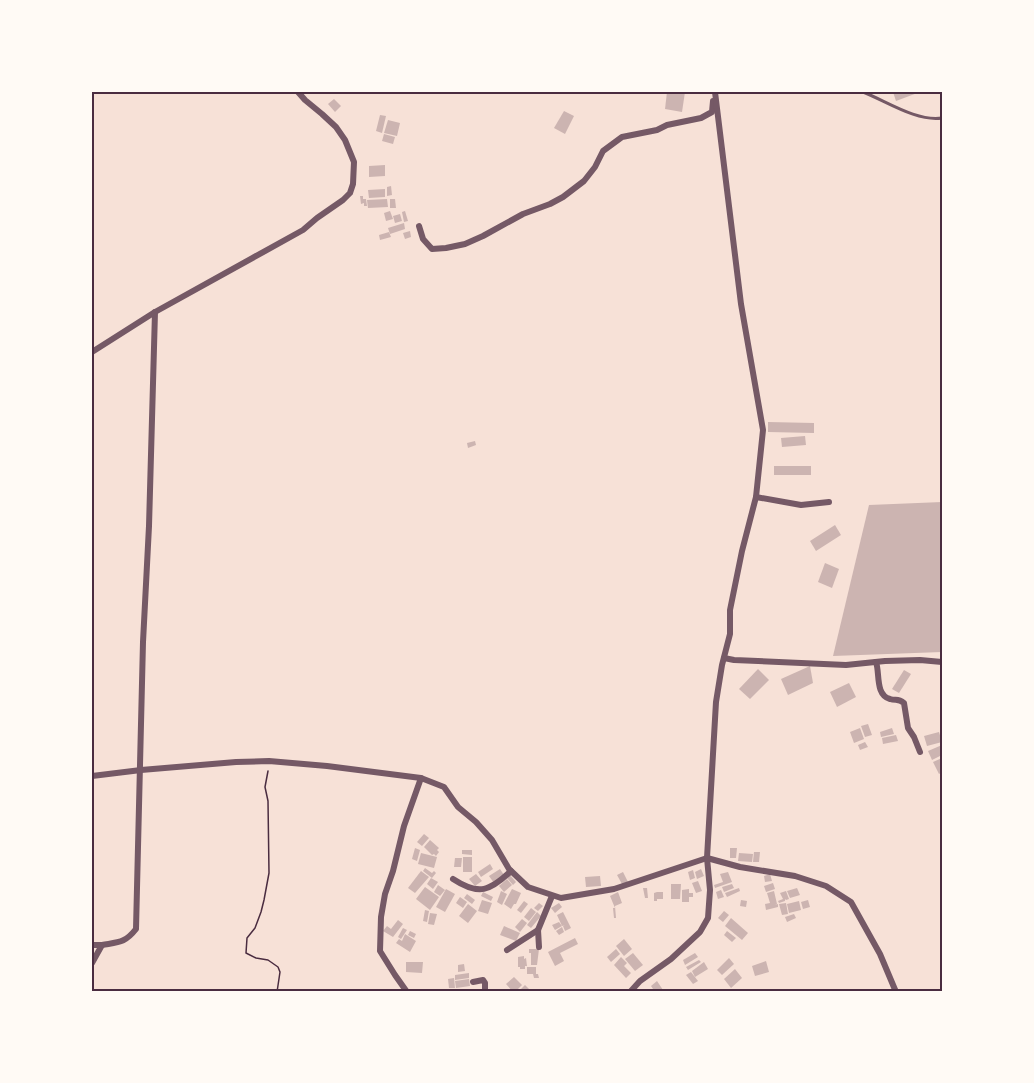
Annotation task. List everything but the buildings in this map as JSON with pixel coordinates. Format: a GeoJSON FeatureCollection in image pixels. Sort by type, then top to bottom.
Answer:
{"type":"FeatureCollection","features":[{"type":"Feature","properties":{"kind":"street"},"geometry":{"type":"LineString","coordinates":[[92,352],[155,312],[303,230],[350,193],[353,184],[354,162],[345,140],[329,120],[298,92]]}},
{"type":"Feature","properties":{"kind":"street"},"geometry":{"type":"LineString","coordinates":[[419,226],[423,239],[432,249],[465,244],[483,236],[563,196],[584,181],[595,167],[603,151],[622,137],[701,118],[712,112],[715,92],[741,304],[763,430],[756,497],[730,610],[730,634],[716,702],[706,858],[710,890],[708,918],[700,932],[640,981],[630,992]]}},
{"type":"Feature","properties":{"kind":"street"},"geometry":{"type":"LineString","coordinates":[[92,945],[120,942],[129,938],[136,929],[143,642],[155,312]]}},
{"type":"Feature","properties":{"kind":"street"},"geometry":{"type":"LineString","coordinates":[[756,497],[801,505],[829,502]]}},
{"type":"Feature","properties":{"kind":"street"},"geometry":{"type":"LineString","coordinates":[[724,658],[846,665],[920,660],[942,662]]}},
{"type":"Feature","properties":{"kind":"street"},"geometry":{"type":"LineString","coordinates":[[876,662],[881,690],[889,699],[899,699],[904,703],[908,728],[920,752]]}},
{"type":"Feature","properties":{"kind":"street"},"geometry":{"type":"LineString","coordinates":[[92,776],[141,770],[269,761],[421,778],[444,787],[458,807],[492,840],[512,871],[528,887],[561,898],[614,889],[706,858],[740,867],[795,876],[826,886],[851,902],[880,954],[896,992]]}},
{"type":"Feature","properties":{"kind":"street"},"geometry":{"type":"LineString","coordinates":[[407,992],[380,951],[381,917],[404,826],[421,778]]}},
{"type":"Feature","properties":{"kind":"street"},"geometry":{"type":"LineString","coordinates":[[453,879],[473,889],[482,890],[490,888],[512,871]]}},
{"type":"Feature","properties":{"kind":"street"},"geometry":{"type":"LineString","coordinates":[[539,947],[538,930],[552,896]]}},
{"type":"Feature","properties":{"kind":"street"},"geometry":{"type":"LineString","coordinates":[[507,950],[538,930]]}},
{"type":"Feature","properties":{"kind":"street"},"geometry":{"type":"LineString","coordinates":[[92,963],[102,945]]}},
{"type":"Feature","properties":{"kind":"street"},"geometry":{"type":"LineString","coordinates":[[473,982],[483,980],[485,992]]}},
{"type":"Feature","properties":{"kind":"lane"},"geometry":{"type":"LineString","coordinates":[[863,92],[914,114],[935,119],[942,118]]}},
{"type":"Feature","properties":{"kind":"path"},"geometry":{"type":"LineString","coordinates":[[269,761],[265,787],[268,801],[269,873],[261,912],[255,928],[247,938],[246,953],[268,960],[278,967],[280,972],[277,992]]}}]}
